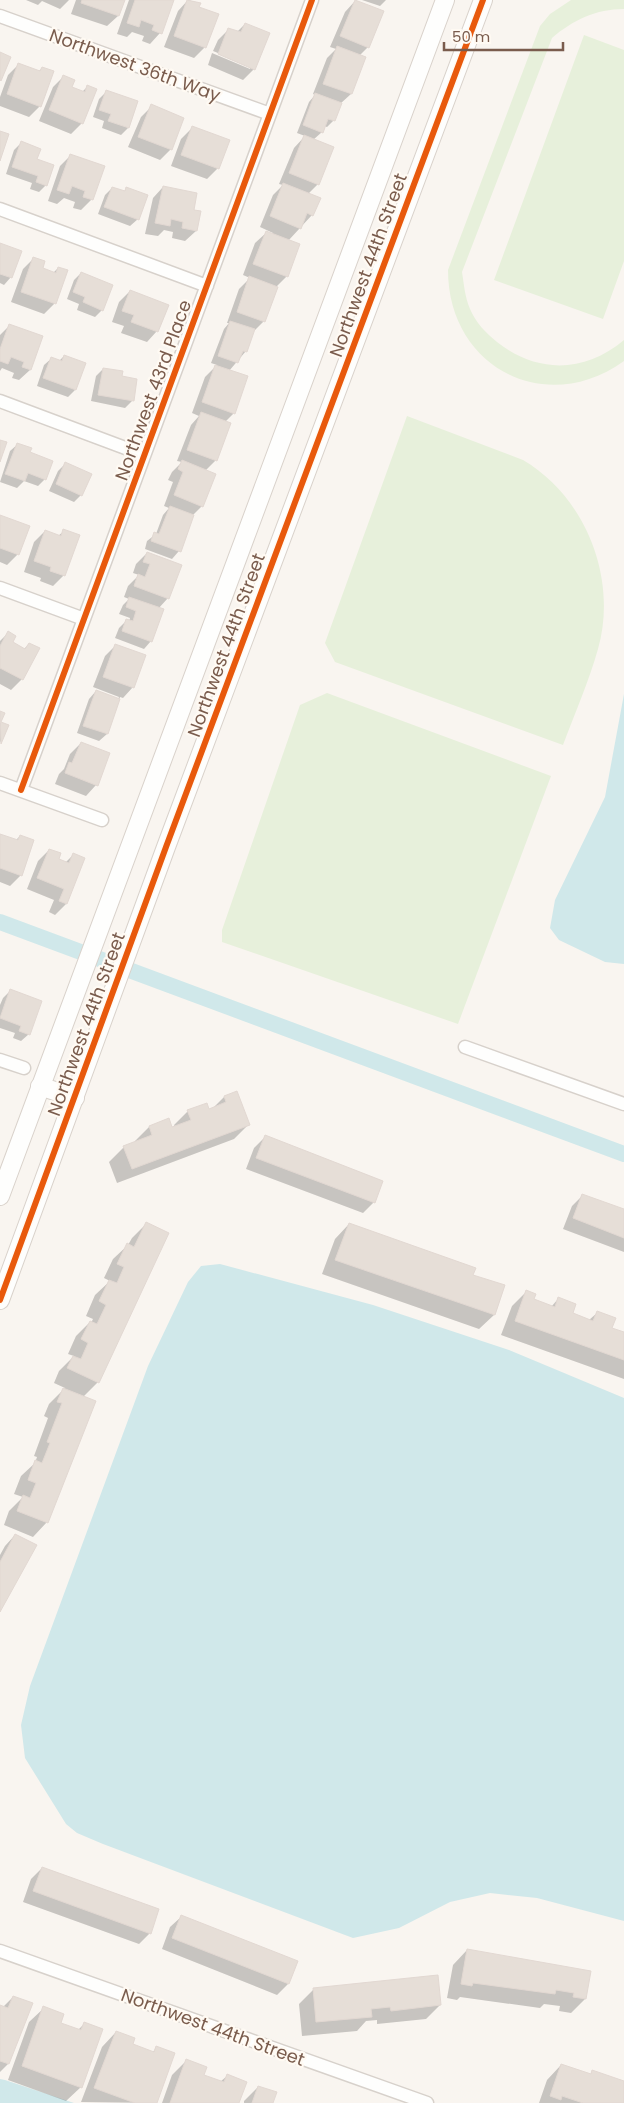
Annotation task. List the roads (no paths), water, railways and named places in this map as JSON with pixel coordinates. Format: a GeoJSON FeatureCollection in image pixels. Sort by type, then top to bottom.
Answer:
{"type":"FeatureCollection","features":[{"type":"Feature","properties":{"kind":"street","name":"Northwest 43rd Place"},"geometry":{"type":"LineString","coordinates":[[21,790],[312,0]]}},
{"type":"Feature","properties":{"kind":"street","name":"Northwest 44th Street"},"geometry":{"type":"LineString","coordinates":[[0,1196],[445,0]]}},
{"type":"Feature","properties":{"kind":"street","name":"Northwest 44th Street"},"geometry":{"type":"LineString","coordinates":[[0,1300],[482,0]]}},
{"type":"Feature","properties":{"kind":"street","name":"Northwest 36th Way"},"geometry":{"type":"LineString","coordinates":[[0,16],[270,114]]}},
{"type":"Feature","properties":{"kind":"street"},"geometry":{"type":"LineString","coordinates":[[0,209],[207,286]]}},
{"type":"Feature","properties":{"kind":"street"},"geometry":{"type":"LineString","coordinates":[[0,401],[144,455]]}},
{"type":"Feature","properties":{"kind":"street"},"geometry":{"type":"LineString","coordinates":[[0,588],[84,619]]}},
{"type":"Feature","properties":{"kind":"street"},"geometry":{"type":"LineString","coordinates":[[0,782],[102,820]]}},
{"type":"Feature","properties":{"kind":"street"},"geometry":{"type":"LineString","coordinates":[[465,1047],[624,1104]]}},
{"type":"Feature","properties":{"kind":"street"},"geometry":{"type":"LineString","coordinates":[[0,1060],[24,1068]]}},
{"type":"Feature","properties":{"kind":"street"},"geometry":{"type":"LineString","coordinates":[[40,1086],[75,1098]]}},
{"type":"Feature","properties":{"kind":"street","name":"Northwest 44th Street"},"geometry":{"type":"LineString","coordinates":[[0,1951],[427,2103]]}},
{"type":"Feature","properties":{"kind":"water"},"geometry":{"type":"Polygon","coordinates":[[[624,694],[624,964],[605,962],[559,940],[550,928],[555,900],[605,797],[624,694]]]}},
{"type":"Feature","properties":{"kind":"water"},"geometry":{"type":"Polygon","coordinates":[[[220,1264],[373,1305],[509,1350],[624,1398],[624,1921],[537,1898],[490,1893],[450,1902],[399,1928],[353,1938],[77,1833],[66,1824],[25,1758],[21,1725],[30,1686],[148,1366],[188,1282],[201,1266],[220,1264]]]}},
{"type":"Feature","properties":{"kind":"water"},"geometry":{"type":"Polygon","coordinates":[[[0,2079],[5,2080],[74,2103],[0,2103],[0,2079]]]}},
{"type":"Feature","properties":{"kind":"waterway"},"geometry":{"type":"LineString","coordinates":[[0,922],[624,1154]]}}]}
